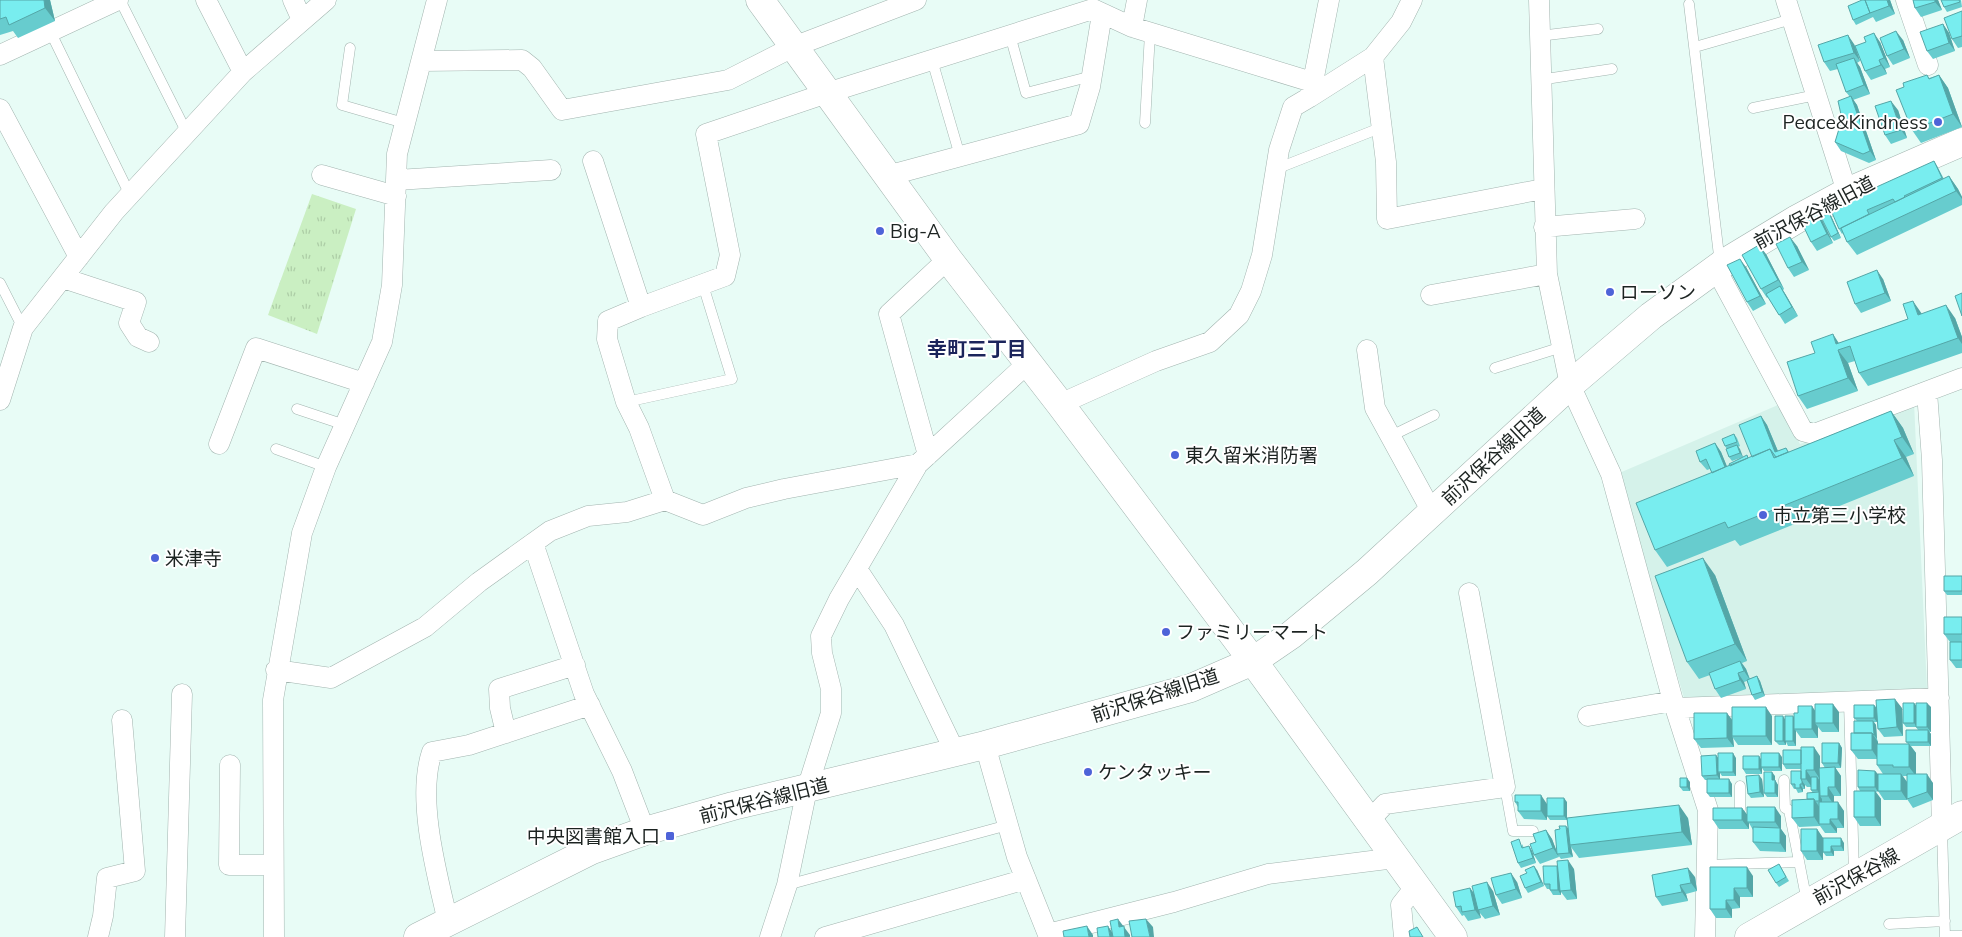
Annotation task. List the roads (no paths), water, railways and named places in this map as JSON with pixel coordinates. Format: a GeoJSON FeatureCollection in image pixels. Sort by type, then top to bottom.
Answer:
{"type":"FeatureCollection","features":[{"type":"Feature","properties":{"kind":"street"},"geometry":{"type":"LineString","coordinates":[[0,55],[119,0]]}},
{"type":"Feature","properties":{"kind":"street"},"geometry":{"type":"LineString","coordinates":[[206,0],[243,72]]}},
{"type":"Feature","properties":{"kind":"street"},"geometry":{"type":"LineString","coordinates":[[292,0],[302,20]]}},
{"type":"Feature","properties":{"kind":"street"},"geometry":{"type":"LineString","coordinates":[[0,400],[23,328],[79,257],[130,195],[243,72],[326,0]]}},
{"type":"Feature","properties":{"kind":"street"},"geometry":{"type":"LineString","coordinates":[[274,937],[272,700],[276,670],[302,533],[326,467],[382,342],[392,285],[397,154],[437,0]]}},
{"type":"Feature","properties":{"kind":"street"},"geometry":{"type":"LineString","coordinates":[[760,0],[948,258],[1252,661],[1453,937]]}},
{"type":"Feature","properties":{"kind":"street"},"geometry":{"type":"LineString","coordinates":[[421,61],[522,60],[532,68],[562,110],[728,80],[794,47],[916,0]]}},
{"type":"Feature","properties":{"kind":"street"},"geometry":{"type":"LineString","coordinates":[[1137,0],[1141,30]]}},
{"type":"Feature","properties":{"kind":"street"},"geometry":{"type":"LineString","coordinates":[[1311,90],[1329,0]]}},
{"type":"Feature","properties":{"kind":"street"},"geometry":{"type":"LineString","coordinates":[[1060,404],[1156,361],[1210,342],[1239,316],[1251,291],[1262,256],[1279,150],[1293,107],[1311,90],[1373,57],[1401,22],[1412,0]]}},
{"type":"Feature","properties":{"kind":"street"},"geometry":{"type":"LineString","coordinates":[[1539,0],[1539,80],[1546,274],[1570,385],[1611,474],[1675,705],[1712,810],[1705,937]]}},
{"type":"Feature","properties":{"kind":"street"},"geometry":{"type":"LineString","coordinates":[[1906,0],[1928,65]]}},
{"type":"Feature","properties":{"kind":"street"},"geometry":{"type":"LineString","coordinates":[[665,500],[640,428],[626,402],[607,339],[608,321],[725,276],[730,255],[706,134],[827,93],[1092,9],[1141,30],[1311,90]]}},
{"type":"Feature","properties":{"kind":"street"},"geometry":{"type":"LineString","coordinates":[[1789,9],[1847,192]]}},
{"type":"Feature","properties":{"kind":"street"},"geometry":{"type":"LineString","coordinates":[[888,176],[1079,124],[1092,76],[1102,14]]}},
{"type":"Feature","properties":{"kind":"street"},"geometry":{"type":"LineString","coordinates":[[1373,57],[1380,128],[1386,162],[1387,219],[1543,189]]}},
{"type":"Feature","properties":{"kind":"street"},"geometry":{"type":"LineString","coordinates":[[0,109],[7,140],[79,257]]}},
{"type":"Feature","properties":{"kind":"street","name":"前沢保谷線旧道"},"geometry":{"type":"LineString","coordinates":[[418,937],[592,850],[645,831],[985,745],[1191,688],[1252,661],[1291,635],[1367,572],[1570,385],[1651,316],[1718,267],[1750,246],[1847,192],[1962,142]]}},
{"type":"Feature","properties":{"kind":"street"},"geometry":{"type":"LineString","coordinates":[[593,161],[641,307]]}},
{"type":"Feature","properties":{"kind":"street"},"geometry":{"type":"LineString","coordinates":[[322,175],[396,188],[552,170]]}},
{"type":"Feature","properties":{"kind":"street"},"geometry":{"type":"LineString","coordinates":[[1544,226],[1635,219]]}},
{"type":"Feature","properties":{"kind":"street"},"geometry":{"type":"LineString","coordinates":[[923,459],[889,314],[948,258]]}},
{"type":"Feature","properties":{"kind":"street"},"geometry":{"type":"LineString","coordinates":[[1718,267],[1803,431],[1814,434],[1962,378]]}},
{"type":"Feature","properties":{"kind":"street"},"geometry":{"type":"LineString","coordinates":[[1431,295],[1546,274]]}},
{"type":"Feature","properties":{"kind":"street"},"geometry":{"type":"LineString","coordinates":[[63,278],[136,302],[129,323],[138,337],[149,342]]}},
{"type":"Feature","properties":{"kind":"street"},"geometry":{"type":"LineString","coordinates":[[218,444],[256,348],[364,383]]}},
{"type":"Feature","properties":{"kind":"street"},"geometry":{"type":"LineString","coordinates":[[1367,350],[1375,408],[1432,512]]}},
{"type":"Feature","properties":{"kind":"street"},"geometry":{"type":"LineString","coordinates":[[770,937],[786,886],[807,789],[831,713],[831,689],[822,654],[821,636],[857,569],[923,459],[1028,363]]}},
{"type":"Feature","properties":{"kind":"street"},"geometry":{"type":"LineString","coordinates":[[1927,392],[1940,618],[1939,698],[1952,821]]}},
{"type":"Feature","properties":{"kind":"street"},"geometry":{"type":"LineString","coordinates":[[276,670],[331,678],[425,627],[550,530],[588,516],[627,512],[665,500],[703,515],[746,498],[923,459]]}},
{"type":"Feature","properties":{"kind":"street"},"geometry":{"type":"LineString","coordinates":[[532,543],[590,705],[622,771],[645,831]]}},
{"type":"Feature","properties":{"kind":"street"},"geometry":{"type":"LineString","coordinates":[[857,569],[894,625],[955,752]]}},
{"type":"Feature","properties":{"kind":"street"},"geometry":{"type":"LineString","coordinates":[[1369,821],[1385,804],[1505,787],[1469,593]]}},
{"type":"Feature","properties":{"kind":"street"},"geometry":{"type":"LineString","coordinates":[[506,732],[500,708],[499,689],[575,665]]}},
{"type":"Feature","properties":{"kind":"street"},"geometry":{"type":"LineString","coordinates":[[175,937],[182,694]]}},
{"type":"Feature","properties":{"kind":"street"},"geometry":{"type":"LineString","coordinates":[[1588,716],[1675,705],[1849,702],[1939,698]]}},
{"type":"Feature","properties":{"kind":"street"},"geometry":{"type":"LineString","coordinates":[[448,922],[429,829],[427,768],[432,752],[469,745],[590,705]]}},
{"type":"Feature","properties":{"kind":"street"},"geometry":{"type":"LineString","coordinates":[[98,937],[103,916],[106,878],[135,871],[122,720]]}},
{"type":"Feature","properties":{"kind":"street"},"geometry":{"type":"LineString","coordinates":[[985,745],[1026,879],[1049,936],[1268,874],[1395,858]]}},
{"type":"Feature","properties":{"kind":"street"},"geometry":{"type":"LineString","coordinates":[[230,765],[229,865],[274,865]]}},
{"type":"Feature","properties":{"kind":"street","name":"前沢保谷線"},"geometry":{"type":"LineString","coordinates":[[1749,937],[1952,821]]}},
{"type":"Feature","properties":{"kind":"street"},"geometry":{"type":"LineString","coordinates":[[825,937],[1026,879]]}},
{"type":"Feature","properties":{"kind":"street"},"geometry":{"type":"LineString","coordinates":[[1404,937],[1401,905],[1416,886]]}},
{"type":"Feature","properties":{"kind":"lane"},"geometry":{"type":"LineString","coordinates":[[119,0],[187,133]]}},
{"type":"Feature","properties":{"kind":"lane"},"geometry":{"type":"LineString","coordinates":[[1690,4],[1718,267]]}},
{"type":"Feature","properties":{"kind":"lane"},"geometry":{"type":"LineString","coordinates":[[1694,47],[1789,9]]}},
{"type":"Feature","properties":{"kind":"lane"},"geometry":{"type":"LineString","coordinates":[[1539,36],[1598,29]]}},
{"type":"Feature","properties":{"kind":"lane"},"geometry":{"type":"LineString","coordinates":[[1141,30],[1145,123]]}},
{"type":"Feature","properties":{"kind":"lane"},"geometry":{"type":"LineString","coordinates":[[50,31],[130,195]]}},
{"type":"Feature","properties":{"kind":"lane"},"geometry":{"type":"LineString","coordinates":[[1010,35],[1026,93],[1092,76]]}},
{"type":"Feature","properties":{"kind":"lane"},"geometry":{"type":"LineString","coordinates":[[350,48],[342,105],[404,123]]}},
{"type":"Feature","properties":{"kind":"lane"},"geometry":{"type":"LineString","coordinates":[[932,60],[960,156]]}},
{"type":"Feature","properties":{"kind":"lane"},"geometry":{"type":"LineString","coordinates":[[1539,80],[1612,69]]}},
{"type":"Feature","properties":{"kind":"lane"},"geometry":{"type":"LineString","coordinates":[[1753,108],[1816,94]]}},
{"type":"Feature","properties":{"kind":"lane"},"geometry":{"type":"LineString","coordinates":[[1276,169],[1380,128]]}},
{"type":"Feature","properties":{"kind":"lane"},"geometry":{"type":"LineString","coordinates":[[0,283],[23,328]]}},
{"type":"Feature","properties":{"kind":"lane"},"geometry":{"type":"LineString","coordinates":[[626,402],[732,379],[702,285]]}},
{"type":"Feature","properties":{"kind":"lane"},"geometry":{"type":"LineString","coordinates":[[1494,368],[1562,347]]}},
{"type":"Feature","properties":{"kind":"lane"},"geometry":{"type":"LineString","coordinates":[[297,409],[345,425]]}},
{"type":"Feature","properties":{"kind":"lane"},"geometry":{"type":"LineString","coordinates":[[1391,436],[1434,415]]}},
{"type":"Feature","properties":{"kind":"lane"},"geometry":{"type":"LineString","coordinates":[[276,449],[326,467]]}},
{"type":"Feature","properties":{"kind":"lane"},"geometry":{"type":"LineString","coordinates":[[1849,702],[1854,877]]}},
{"type":"Feature","properties":{"kind":"lane"},"geometry":{"type":"LineString","coordinates":[[1784,780],[1780,809],[1789,810],[1807,903]]}},
{"type":"Feature","properties":{"kind":"lane"},"geometry":{"type":"LineString","coordinates":[[1740,786],[1741,809]]}},
{"type":"Feature","properties":{"kind":"lane"},"geometry":{"type":"LineString","coordinates":[[1505,787],[1513,831],[1533,831]]}},
{"type":"Feature","properties":{"kind":"lane"},"geometry":{"type":"LineString","coordinates":[[1952,821],[1945,937],[1962,936]]}},
{"type":"Feature","properties":{"kind":"lane"},"geometry":{"type":"LineString","coordinates":[[786,886],[1008,825]]}},
{"type":"Feature","properties":{"kind":"lane"},"geometry":{"type":"LineString","coordinates":[[1708,865],[1798,862]]}},
{"type":"Feature","properties":{"kind":"lane"},"geometry":{"type":"LineString","coordinates":[[1889,924],[1945,921]]}},
{"type":"Feature","properties":{"kind":"place","name":"Peace&Kindness"},"geometry":{"type":"Point","coordinates":[1938,122]}},
{"type":"Feature","properties":{"kind":"place","name":"Big-A"},"geometry":{"type":"Point","coordinates":[880,231]}},
{"type":"Feature","properties":{"kind":"place","name":"ローソン"},"geometry":{"type":"Point","coordinates":[1610,292]}},
{"type":"Feature","properties":{"kind":"place","name":"東久留米消防署"},"geometry":{"type":"Point","coordinates":[1175,455]}},
{"type":"Feature","properties":{"kind":"place","name":"市立第三小学校"},"geometry":{"type":"Point","coordinates":[1763,515]}},
{"type":"Feature","properties":{"kind":"place","name":"米津寺"},"geometry":{"type":"Point","coordinates":[155,558]}},
{"type":"Feature","properties":{"kind":"place","name":"ファミリーマート"},"geometry":{"type":"Point","coordinates":[1166,632]}},
{"type":"Feature","properties":{"kind":"place","name":"ケンタッキー"},"geometry":{"type":"Point","coordinates":[1088,772]}},
{"type":"Feature","properties":{"kind":"place","name":"中央図書館入口"},"geometry":{"type":"Point","coordinates":[670,836]}},
{"type":"Feature","properties":{"kind":"district","name":"幸町三丁目"},"geometry":{"type":"Point","coordinates":[977,349]}}]}
